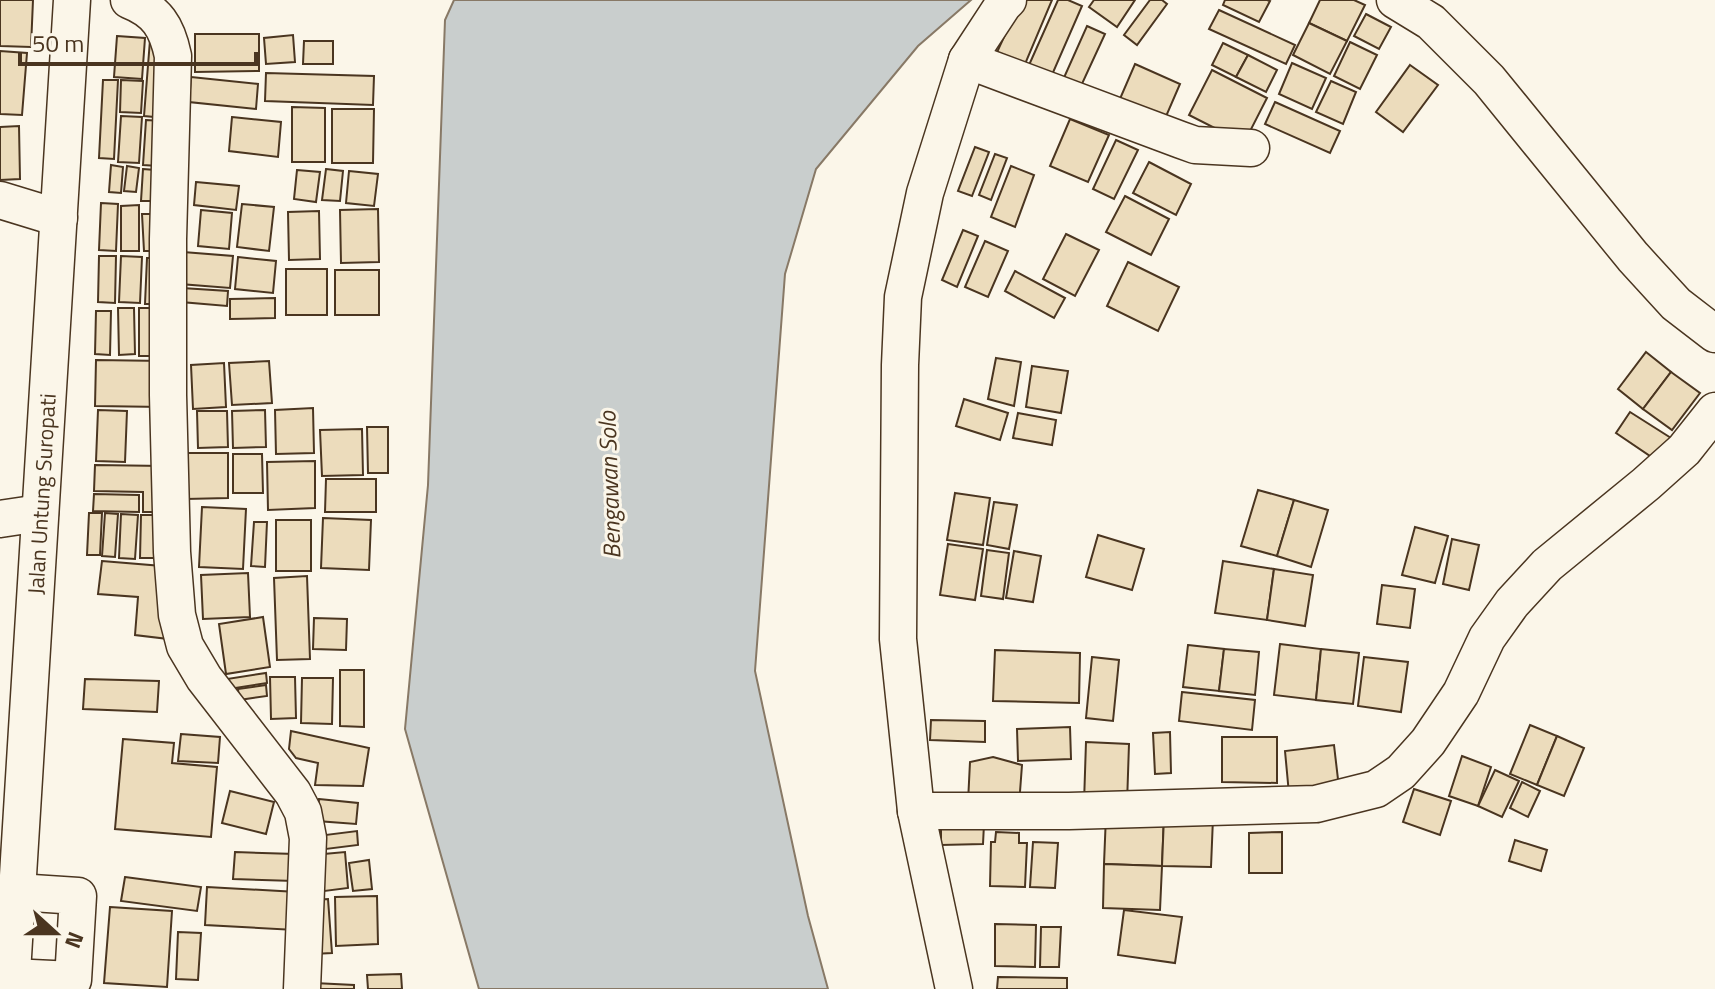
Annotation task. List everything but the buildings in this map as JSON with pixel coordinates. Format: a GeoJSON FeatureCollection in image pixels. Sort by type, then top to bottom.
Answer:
{"type":"FeatureCollection","features":[{"type":"Feature","properties":{"kind":"street","name":"Jalan Untung Suropati"},"geometry":{"type":"LineString","coordinates":[[11,983],[72,0]]}},
{"type":"Feature","properties":{"kind":"street"},"geometry":{"type":"LineString","coordinates":[[129,0],[151,10],[160,21],[173,56],[168,395],[172,552],[177,615],[185,646],[204,678],[293,793],[303,812],[308,838],[302,989]]}},
{"type":"Feature","properties":{"kind":"street"},"geometry":{"type":"LineString","coordinates":[[954,989],[916,811],[898,639],[903,297],[925,193],[967,60],[1008,0]]}},
{"type":"Feature","properties":{"kind":"street"},"geometry":{"type":"LineString","coordinates":[[1395,0],[1431,22],[1489,80],[1633,257],[1676,304],[1715,334]]}},
{"type":"Feature","properties":{"kind":"street"},"geometry":{"type":"LineString","coordinates":[[967,60],[1195,145],[1251,148]]}},
{"type":"Feature","properties":{"kind":"street"},"geometry":{"type":"LineString","coordinates":[[0,200],[59,218]]}},
{"type":"Feature","properties":{"kind":"street"},"geometry":{"type":"LineString","coordinates":[[916,811],[1069,811],[1316,804],[1376,789],[1401,772],[1428,742],[1461,693],[1487,638],[1529,584],[1547,565],[1684,450],[1715,411]]}},
{"type":"Feature","properties":{"kind":"street"},"geometry":{"type":"LineString","coordinates":[[0,519],[40,513]]}},
{"type":"Feature","properties":{"kind":"street"},"geometry":{"type":"LineString","coordinates":[[11,983],[73,980],[78,896],[17,892]]}},
{"type":"Feature","properties":{"kind":"water","name":"Bengawan Solo"},"geometry":{"type":"Polygon","coordinates":[[[454,0],[971,0],[918,46],[816,169],[785,274],[755,671],[808,916],[828,989],[479,989],[405,729],[428,485],[445,20],[454,0]]]}}]}
